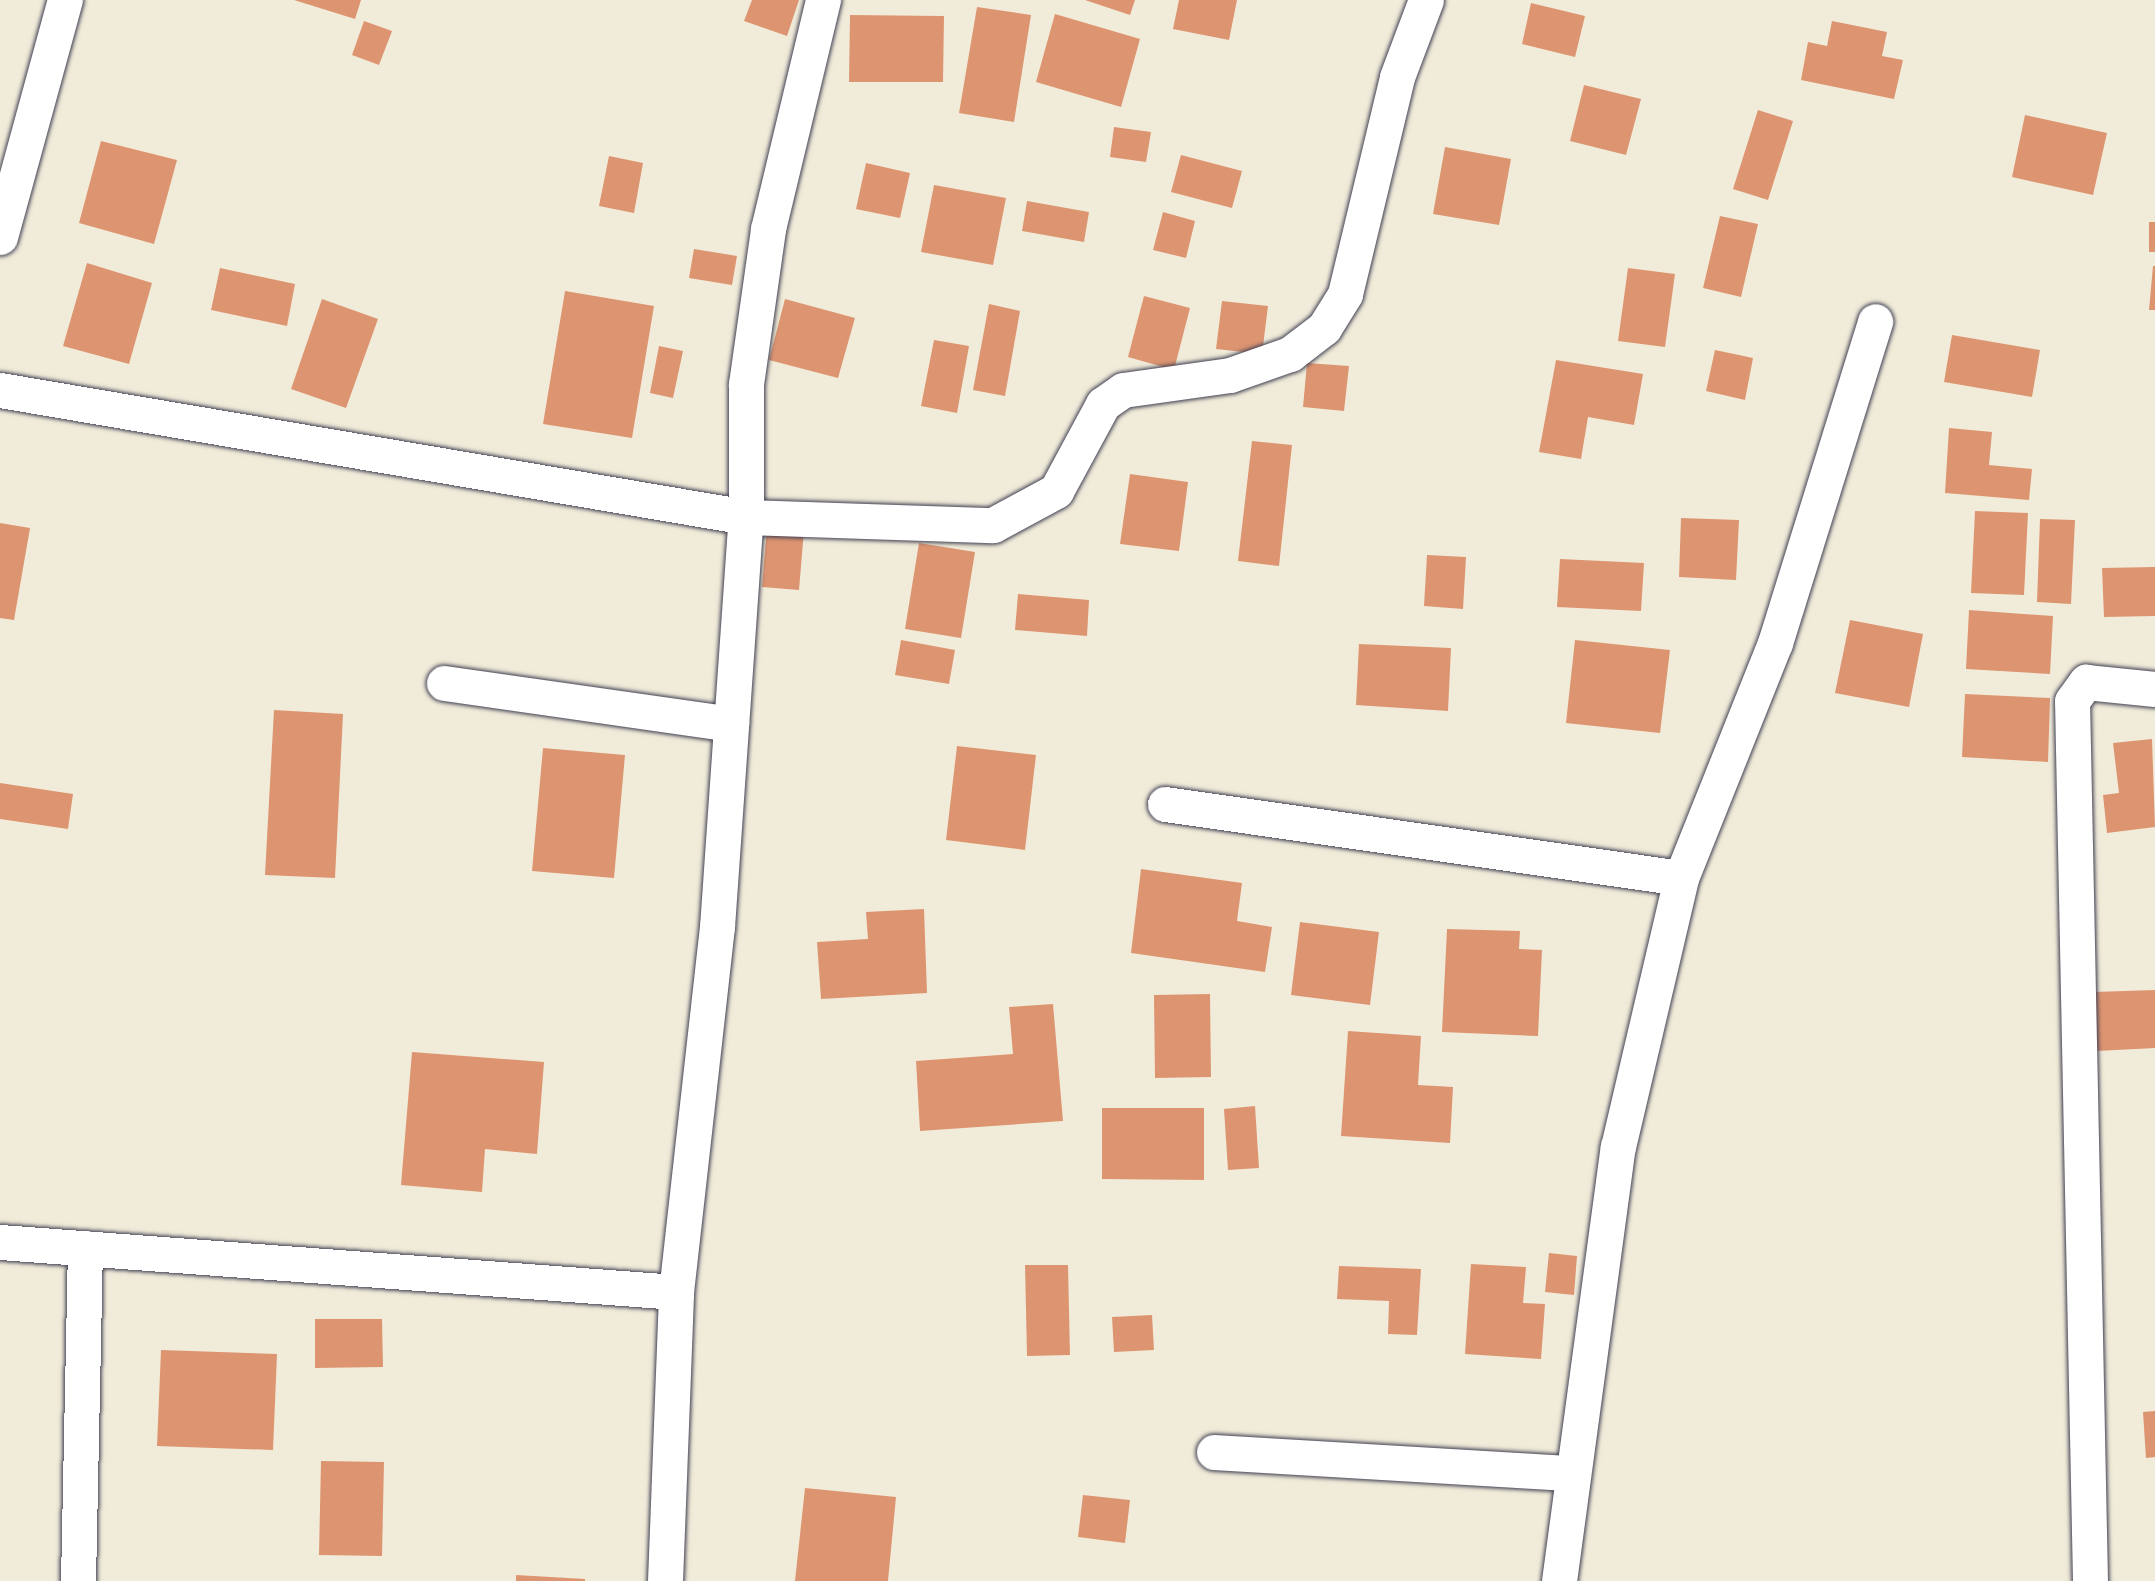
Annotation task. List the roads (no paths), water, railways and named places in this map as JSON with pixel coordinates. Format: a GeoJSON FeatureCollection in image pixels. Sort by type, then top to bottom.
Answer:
{"type":"FeatureCollection","features":[{"type":"Feature","properties":{"kind":"street"},"geometry":{"type":"LineString","coordinates":[[0,237],[65,0]]}},
{"type":"Feature","properties":{"kind":"street"},"geometry":{"type":"LineString","coordinates":[[666,1581],[676,1292],[717,927],[746,517],[746,384],[766,242],[823,0]]}},
{"type":"Feature","properties":{"kind":"street"},"geometry":{"type":"LineString","coordinates":[[0,390],[746,517],[993,525],[1056,491],[1103,404],[1123,390],[1230,375],[1290,354],[1324,328],[1345,294],[1397,77],[1426,0]]}},
{"type":"Feature","properties":{"kind":"street"},"geometry":{"type":"LineString","coordinates":[[1559,1581],[1571,1473],[1618,1147],[1681,878],[1775,643],[1875,321]]}},
{"type":"Feature","properties":{"kind":"street"},"geometry":{"type":"LineString","coordinates":[[2090,1581],[2072,701],[2086,682],[2155,689]]}},
{"type":"Feature","properties":{"kind":"street"},"geometry":{"type":"LineString","coordinates":[[444,683],[731,724]]}},
{"type":"Feature","properties":{"kind":"street"},"geometry":{"type":"LineString","coordinates":[[1165,804],[1681,878]]}},
{"type":"Feature","properties":{"kind":"street"},"geometry":{"type":"LineString","coordinates":[[0,1242],[676,1292]]}},
{"type":"Feature","properties":{"kind":"street"},"geometry":{"type":"LineString","coordinates":[[78,1581],[85,1248]]}},
{"type":"Feature","properties":{"kind":"street"},"geometry":{"type":"LineString","coordinates":[[1214,1452],[1571,1473]]}}]}
